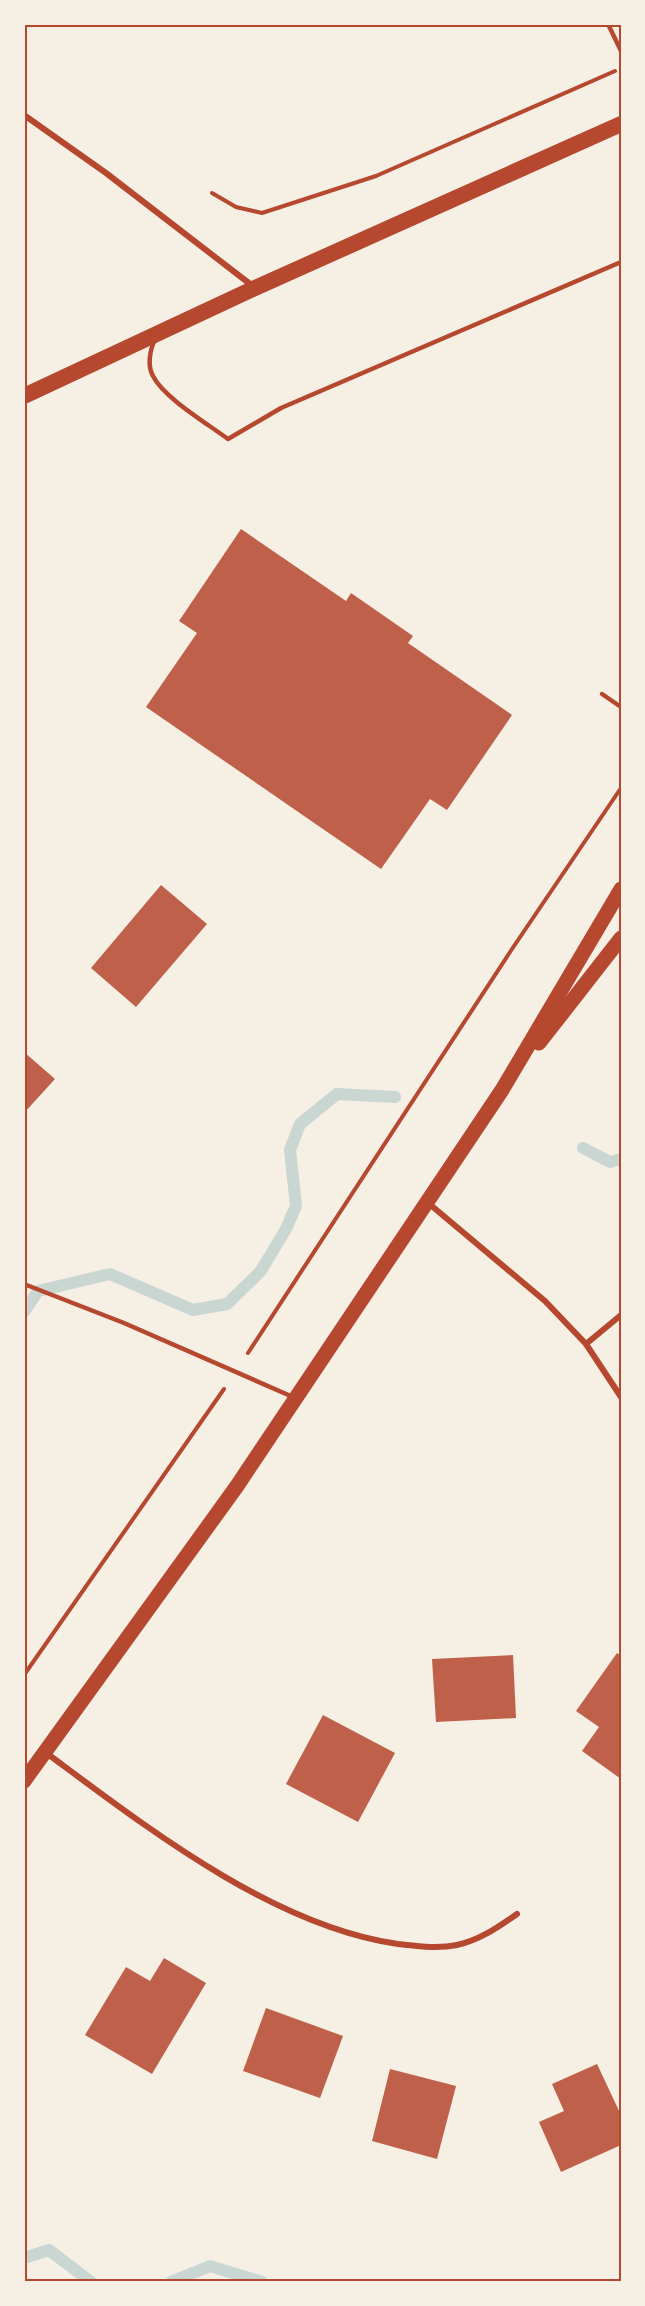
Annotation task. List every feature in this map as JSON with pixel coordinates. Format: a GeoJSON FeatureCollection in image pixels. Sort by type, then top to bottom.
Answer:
{"type":"FeatureCollection","features":[{"type":"Feature","properties":{"kind":"highway"},"geometry":{"type":"LineString","coordinates":[[24,396],[255,288],[621,124]]}},
{"type":"Feature","properties":{"kind":"main road"},"geometry":{"type":"LineString","coordinates":[[24,1781],[237,1486],[296,1398],[501,1090],[621,889]]}},
{"type":"Feature","properties":{"kind":"main road"},"geometry":{"type":"LineString","coordinates":[[501,1090],[621,938]]}},
{"type":"Feature","properties":{"kind":"street"},"geometry":{"type":"LineString","coordinates":[[24,116],[106,173],[255,288]]}},
{"type":"Feature","properties":{"kind":"street"},"geometry":{"type":"LineString","coordinates":[[427,1202],[545,1302],[586,1344],[621,1397]]}},
{"type":"Feature","properties":{"kind":"street"},"geometry":{"type":"LineString","coordinates":[[586,1344],[621,1315]]}},
{"type":"Feature","properties":{"kind":"street"},"geometry":{"type":"LineString","coordinates":[[45,1751],[111,1801],[205,1863],[280,1908],[327,1927],[384,1942],[426,1947],[456,1945],[482,1937],[517,1914]]}},
{"type":"Feature","properties":{"kind":"lane"},"geometry":{"type":"LineString","coordinates":[[608,24],[621,51]]}},
{"type":"Feature","properties":{"kind":"lane"},"geometry":{"type":"LineString","coordinates":[[159,332],[150,350],[152,375],[179,404],[228,439],[281,408],[621,262]]}},
{"type":"Feature","properties":{"kind":"lane"},"geometry":{"type":"LineString","coordinates":[[602,694],[621,707]]}},
{"type":"Feature","properties":{"kind":"lane"},"geometry":{"type":"LineString","coordinates":[[24,1284],[124,1323],[296,1398]]}},
{"type":"Feature","properties":{"kind":"path"},"geometry":{"type":"LineString","coordinates":[[212,193],[236,207],[262,213],[376,176],[621,69]]}},
{"type":"Feature","properties":{"kind":"path"},"geometry":{"type":"LineString","coordinates":[[24,1675],[236,1372],[512,949],[621,788]]}},
{"type":"Feature","properties":{"kind":"building"},"geometry":{"type":"Polygon","coordinates":[[[241,529],[346,601],[351,593],[413,636],[408,643],[512,715],[447,810],[430,799],[381,869],[146,707],[197,633],[179,621],[241,529]]]}},
{"type":"Feature","properties":{"kind":"building"},"geometry":{"type":"Polygon","coordinates":[[[161,885],[207,924],[136,1007],[91,968],[161,885]]]}},
{"type":"Feature","properties":{"kind":"building"},"geometry":{"type":"Polygon","coordinates":[[[24,1052],[55,1079],[24,1113],[24,1052]]]}},
{"type":"Feature","properties":{"kind":"building"},"geometry":{"type":"Polygon","coordinates":[[[617,1653],[621,1656],[621,1779],[582,1751],[599,1727],[576,1711],[617,1653]]]}},
{"type":"Feature","properties":{"kind":"building"},"geometry":{"type":"Polygon","coordinates":[[[513,1655],[516,1718],[436,1722],[432,1659],[513,1655]]]}},
{"type":"Feature","properties":{"kind":"building"},"geometry":{"type":"Polygon","coordinates":[[[323,1715],[395,1753],[358,1822],[286,1784],[323,1715]]]}},
{"type":"Feature","properties":{"kind":"building"},"geometry":{"type":"Polygon","coordinates":[[[164,1958],[206,1983],[152,2074],[85,2035],[126,1967],[150,1981],[164,1958]]]}},
{"type":"Feature","properties":{"kind":"building"},"geometry":{"type":"Polygon","coordinates":[[[266,2008],[343,2036],[320,2098],[243,2071],[266,2008]]]}},
{"type":"Feature","properties":{"kind":"building"},"geometry":{"type":"Polygon","coordinates":[[[597,2064],[621,2115],[621,2145],[561,2172],[539,2122],[564,2111],[552,2084],[597,2064]]]}},
{"type":"Feature","properties":{"kind":"building"},"geometry":{"type":"Polygon","coordinates":[[[390,2069],[456,2086],[437,2159],[372,2141],[390,2069]]]}},
{"type":"Feature","properties":{"kind":"waterway"},"geometry":{"type":"LineString","coordinates":[[24,1312],[38,1291],[110,1274],[193,1310],[227,1304],[260,1272],[286,1229],[296,1206],[290,1150],[300,1124],[337,1094],[395,1097]]}},
{"type":"Feature","properties":{"kind":"waterway"},"geometry":{"type":"LineString","coordinates":[[583,1148],[610,1162],[621,1159]]}},
{"type":"Feature","properties":{"kind":"waterway"},"geometry":{"type":"LineString","coordinates":[[24,2258],[49,2250],[91,2282]]}},
{"type":"Feature","properties":{"kind":"waterway"},"geometry":{"type":"LineString","coordinates":[[171,2282],[210,2266],[262,2282]]}}]}
